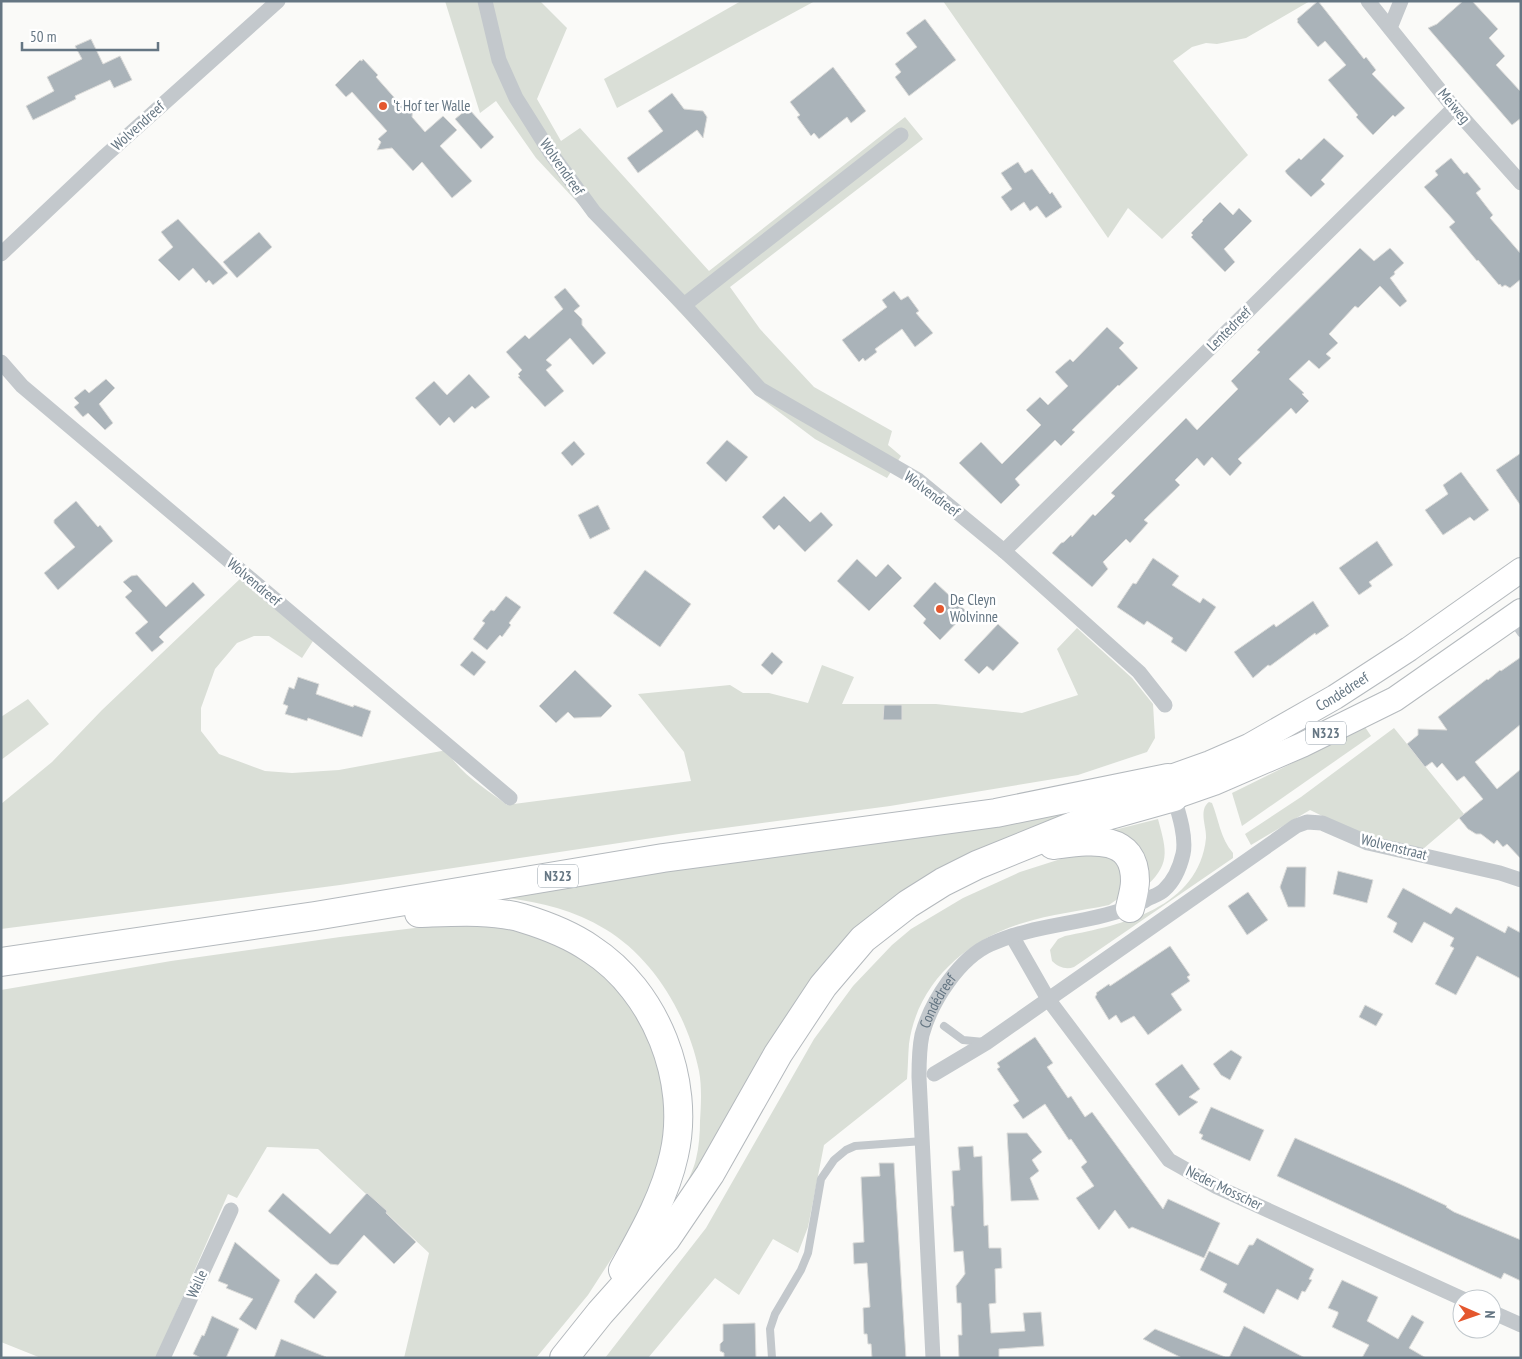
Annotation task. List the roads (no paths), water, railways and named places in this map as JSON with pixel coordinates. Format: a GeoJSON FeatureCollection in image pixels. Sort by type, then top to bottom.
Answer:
{"type":"FeatureCollection","features":[{"type":"Feature","properties":{"kind":"highway","name":"N323"},"geometry":{"type":"LineString","coordinates":[[600,1313],[666,1239],[710,1174],[778,1054],[823,986],[863,939],[908,904],[977,864],[1171,788]]}},
{"type":"Feature","properties":{"kind":"highway","name":"N323"},"geometry":{"type":"LineString","coordinates":[[315,916],[663,858],[1171,788]]}},
{"type":"Feature","properties":{"kind":"highway"},"geometry":{"type":"LineString","coordinates":[[1019,847],[1036,848],[1094,840],[1117,846],[1125,851],[1134,868],[1136,882],[1130,908]]}},
{"type":"Feature","properties":{"kind":"highway"},"geometry":{"type":"LineString","coordinates":[[2,962],[315,916],[449,912],[482,913],[520,918],[566,936],[591,949],[616,969],[638,994],[656,1022],[666,1045],[672,1070],[677,1098],[678,1126],[674,1155],[665,1184],[644,1232],[600,1313],[564,1358]]}},
{"type":"Feature","properties":{"kind":"main road","name":"Condédreef"},"geometry":{"type":"LineString","coordinates":[[1171,788],[1335,697],[1409,649],[1521,570]]}},
{"type":"Feature","properties":{"kind":"main road","name":"Condédreef"},"geometry":{"type":"LineString","coordinates":[[1171,788],[1214,783],[1302,745],[1396,699],[1517,621]]}},
{"type":"Feature","properties":{"kind":"street","name":"Wolvendreef"},"geometry":{"type":"LineString","coordinates":[[1,254],[105,156],[278,1]]}},
{"type":"Feature","properties":{"kind":"street","name":"Wolvendreef"},"geometry":{"type":"LineString","coordinates":[[485,1],[499,60],[516,98],[550,152],[594,212],[684,304],[760,388],[918,480],[1004,551],[1139,672],[1165,705]]}},
{"type":"Feature","properties":{"kind":"street","name":"Meiweg"},"geometry":{"type":"LineString","coordinates":[[1368,1],[1454,108],[1521,183]]}},
{"type":"Feature","properties":{"kind":"street"},"geometry":{"type":"LineString","coordinates":[[1390,28],[1401,1]]}},
{"type":"Feature","properties":{"kind":"street","name":"Lentedreef"},"geometry":{"type":"LineString","coordinates":[[1004,551],[1454,108]]}},
{"type":"Feature","properties":{"kind":"street"},"geometry":{"type":"LineString","coordinates":[[684,304],[901,135]]}},
{"type":"Feature","properties":{"kind":"street","name":"Wolvendreef"},"geometry":{"type":"LineString","coordinates":[[1,362],[22,386],[510,798]]}},
{"type":"Feature","properties":{"kind":"street","name":"Condédreef"},"geometry":{"type":"LineString","coordinates":[[933,1358],[920,1104],[920,1056],[922,1036],[928,1018],[938,997],[953,976],[989,944],[1012,936],[1091,919],[1130,908],[1163,890],[1178,872],[1184,852],[1181,826],[1171,788]]}},
{"type":"Feature","properties":{"kind":"street","name":"Wolvenstraat"},"geometry":{"type":"LineString","coordinates":[[1048,999],[1296,826],[1307,822],[1322,823],[1368,843],[1500,873],[1521,880]]}},
{"type":"Feature","properties":{"kind":"street","name":"Neder Mosscher"},"geometry":{"type":"LineString","coordinates":[[1012,936],[1048,999],[1169,1160],[1217,1186],[1452,1294]]}},
{"type":"Feature","properties":{"kind":"street"},"geometry":{"type":"LineString","coordinates":[[934,1074],[986,1043],[1048,999]]}},
{"type":"Feature","properties":{"kind":"street","name":"Walle"},"geometry":{"type":"LineString","coordinates":[[164,1358],[231,1210]]}},
{"type":"Feature","properties":{"kind":"street"},"geometry":{"type":"LineString","coordinates":[[1502,1316],[1521,1325]]}},
{"type":"Feature","properties":{"kind":"lane","name":"Condédreef"},"geometry":{"type":"LineString","coordinates":[[944,1026],[963,1040],[986,1043]]}},
{"type":"Feature","properties":{"kind":"lane"},"geometry":{"type":"LineString","coordinates":[[772,1358],[770,1329],[775,1314],[808,1253],[821,1179],[834,1160],[846,1150],[855,1146],[922,1141]]}},
{"type":"Feature","properties":{"kind":"place","name":"'t Hof ter Walle"},"geometry":{"type":"Point","coordinates":[383,106]}},
{"type":"Feature","properties":{"kind":"place","name":"De Cleyn Wolvinne"},"geometry":{"type":"Point","coordinates":[940,609]}}]}
